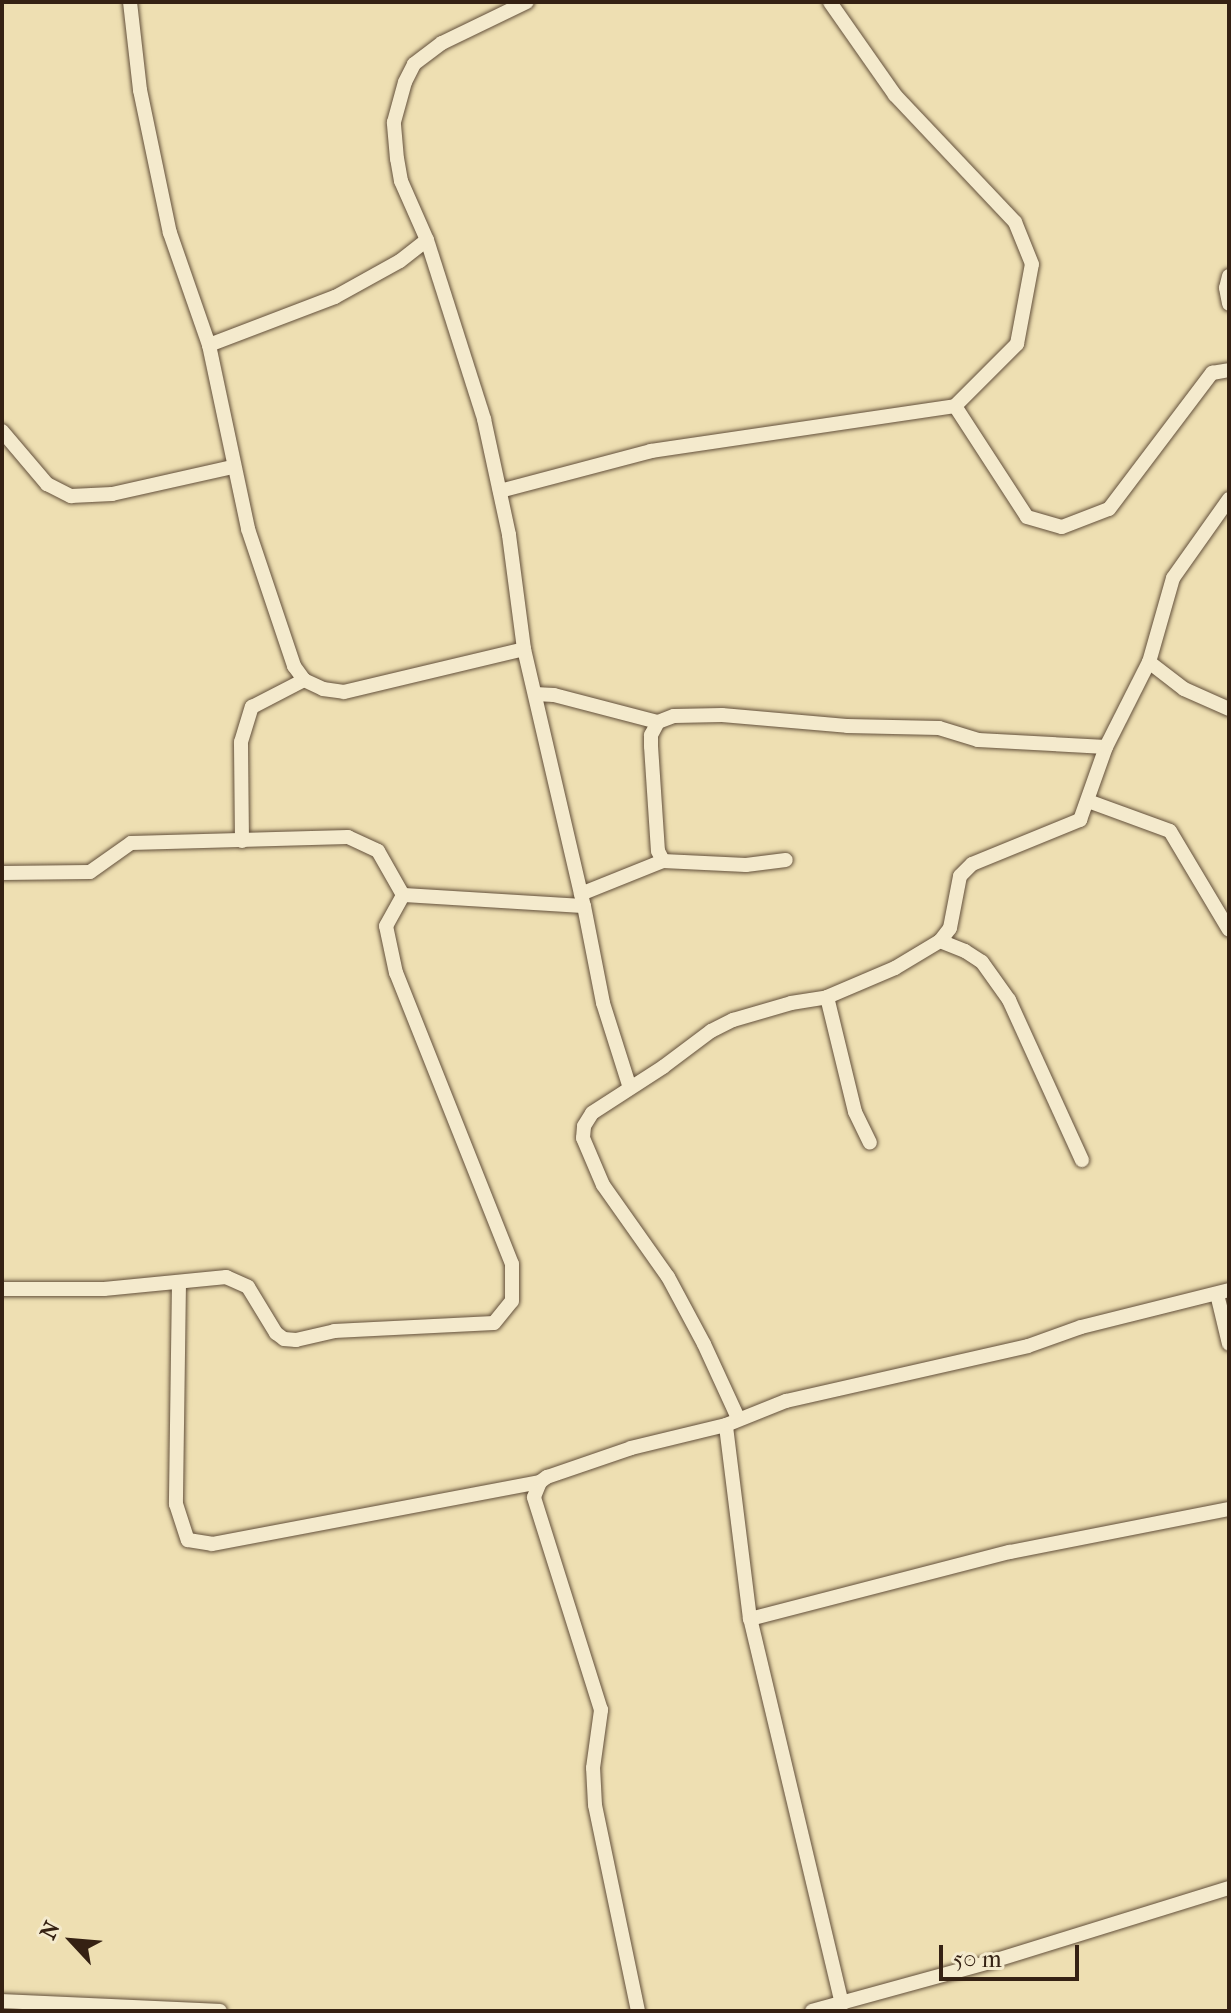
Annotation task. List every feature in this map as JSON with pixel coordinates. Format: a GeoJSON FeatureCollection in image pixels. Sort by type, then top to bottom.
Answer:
{"type":"FeatureCollection","features":[{"type":"Feature","properties":{"kind":"street"},"geometry":{"type":"LineString","coordinates":[[130,2],[140,90],[170,233],[209,345],[233,467],[269,598],[294,666],[304,680],[323,689],[344,692],[524,649]]}},
{"type":"Feature","properties":{"kind":"street"},"geometry":{"type":"LineString","coordinates":[[526,2],[442,43],[414,64],[405,82],[394,122],[397,159],[401,181],[427,240],[484,419],[500,491],[524,649],[583,900],[603,1003],[630,1088]]}},
{"type":"Feature","properties":{"kind":"street"},"geometry":{"type":"LineString","coordinates":[[500,491],[651,451],[955,406],[1017,344],[1032,264],[1015,222],[895,95],[830,2]]}},
{"type":"Feature","properties":{"kind":"street"},"geometry":{"type":"LineString","coordinates":[[209,345],[335,297],[400,261],[427,240]]}},
{"type":"Feature","properties":{"kind":"street"},"geometry":{"type":"LineString","coordinates":[[1229,276],[1226,288],[1229,304]]}},
{"type":"Feature","properties":{"kind":"street"},"geometry":{"type":"LineString","coordinates":[[955,406],[1027,517],[1062,527],[1109,509],[1212,373],[1229,370]]}},
{"type":"Feature","properties":{"kind":"street"},"geometry":{"type":"LineString","coordinates":[[2,431],[47,484],[71,496],[112,494],[233,467]]}},
{"type":"Feature","properties":{"kind":"street"},"geometry":{"type":"LineString","coordinates":[[842,2004],[750,1619],[732,1421],[704,1344],[668,1277],[603,1185],[583,1138],[584,1126],[592,1113],[711,1031],[733,1020],[791,1003],[827,997],[895,968],[940,941],[950,928],[960,876],[972,864],[1007,847],[1070,827],[1080,820],[1106,747],[1149,662],[1173,578],[1229,499]]}},
{"type":"Feature","properties":{"kind":"street"},"geometry":{"type":"LineString","coordinates":[[1149,662],[1184,689],[1229,709]]}},
{"type":"Feature","properties":{"kind":"street"},"geometry":{"type":"LineString","coordinates":[[242,841],[241,742],[252,707],[304,680]]}},
{"type":"Feature","properties":{"kind":"street"},"geometry":{"type":"LineString","coordinates":[[535,694],[554,695],[658,722],[674,716],[722,715],[847,726],[939,728],[978,740],[1106,747]]}},
{"type":"Feature","properties":{"kind":"street"},"geometry":{"type":"LineString","coordinates":[[658,722],[651,735],[651,746],[658,851],[663,861]]}},
{"type":"Feature","properties":{"kind":"street"},"geometry":{"type":"LineString","coordinates":[[1088,801],[1170,831],[1229,930]]}},
{"type":"Feature","properties":{"kind":"street"},"geometry":{"type":"LineString","coordinates":[[2,873],[90,872],[131,843],[358,839],[378,851],[403,895]]}},
{"type":"Feature","properties":{"kind":"street"},"geometry":{"type":"LineString","coordinates":[[403,895],[583,900],[663,861],[746,865],[786,860]]}},
{"type":"Feature","properties":{"kind":"street"},"geometry":{"type":"LineString","coordinates":[[2,1289],[104,1289],[226,1277],[239,1280],[248,1287],[276,1333],[284,1339],[296,1340],[334,1331],[494,1323],[512,1301],[512,1264],[396,973],[386,926],[388,916],[403,895]]}},
{"type":"Feature","properties":{"kind":"street"},"geometry":{"type":"LineString","coordinates":[[940,941],[982,962],[1009,1000],[1082,1160]]}},
{"type":"Feature","properties":{"kind":"street"},"geometry":{"type":"LineString","coordinates":[[827,997],[855,1112],[870,1143]]}},
{"type":"Feature","properties":{"kind":"street"},"geometry":{"type":"LineString","coordinates":[[179,1282],[176,1504],[188,1540],[212,1544],[540,1482],[631,1448],[732,1421],[786,1401],[1028,1346],[1081,1327],[1223,1292],[1229,1344]]}},
{"type":"Feature","properties":{"kind":"street"},"geometry":{"type":"LineString","coordinates":[[540,1482],[534,1497],[536,1508],[601,1710],[593,1768],[595,1805],[638,2011]]}},
{"type":"Feature","properties":{"kind":"street"},"geometry":{"type":"LineString","coordinates":[[750,1619],[1010,1552],[1229,1509]]}},
{"type":"Feature","properties":{"kind":"street"},"geometry":{"type":"LineString","coordinates":[[812,2011],[1229,1888]]}},
{"type":"Feature","properties":{"kind":"street"},"geometry":{"type":"LineString","coordinates":[[2,2001],[210,2010]]}}]}
